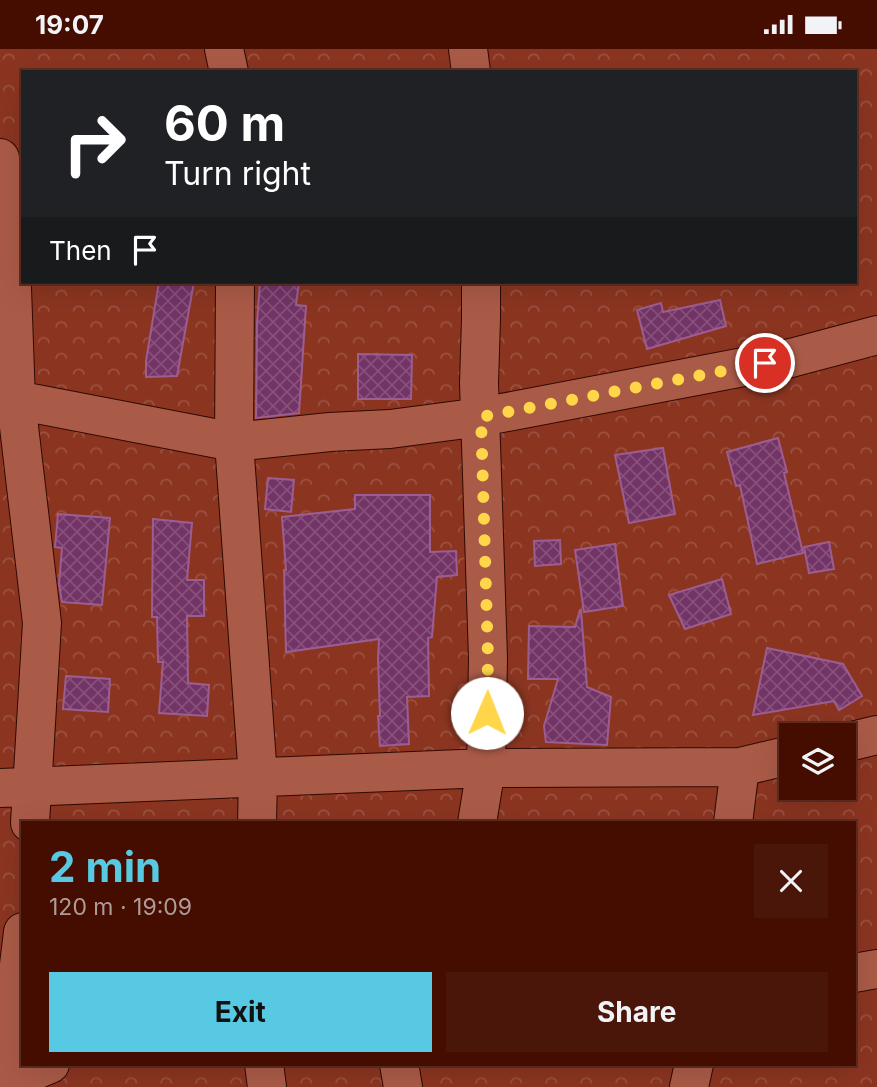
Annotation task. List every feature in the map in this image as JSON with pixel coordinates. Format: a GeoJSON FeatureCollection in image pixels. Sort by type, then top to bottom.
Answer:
{"type":"FeatureCollection","features":[{"type":"Feature","properties":{"kind":"street"},"geometry":{"type":"LineString","coordinates":[[224,49],[229,70]]}},
{"type":"Feature","properties":{"kind":"street"},"geometry":{"type":"LineString","coordinates":[[468,49],[471,70]]}},
{"type":"Feature","properties":{"kind":"street"},"geometry":{"type":"LineString","coordinates":[[0,157],[12,288],[8,399],[42,623],[20,799],[258,777],[486,768],[740,767],[779,758]]}},
{"type":"Feature","properties":{"kind":"street"},"geometry":{"type":"LineString","coordinates":[[235,284],[233,442],[258,777],[257,821]]}},
{"type":"Feature","properties":{"kind":"street"},"geometry":{"type":"LineString","coordinates":[[477,821],[486,768],[488,658],[479,383],[481,284]]}},
{"type":"Feature","properties":{"kind":"street"},"geometry":{"type":"LineString","coordinates":[[8,399],[233,442],[390,429],[481,417],[791,358],[877,335]]}},
{"type":"Feature","properties":{"kind":"street"},"geometry":{"type":"LineString","coordinates":[[856,740],[877,735]]}},
{"type":"Feature","properties":{"kind":"street"},"geometry":{"type":"LineString","coordinates":[[733,821],[740,767]]}},
{"type":"Feature","properties":{"kind":"street"},"geometry":{"type":"LineString","coordinates":[[6,1084],[21,948]]}},
{"type":"Feature","properties":{"kind":"street"},"geometry":{"type":"LineString","coordinates":[[856,973],[877,969]]}},
{"type":"Feature","properties":{"kind":"street"},"geometry":{"type":"LineString","coordinates":[[6,1084],[46,1066]]}},
{"type":"Feature","properties":{"kind":"street"},"geometry":{"type":"LineString","coordinates":[[264,1066],[267,1087]]}},
{"type":"Feature","properties":{"kind":"street"},"geometry":{"type":"LineString","coordinates":[[399,1066],[402,1087]]}},
{"type":"Feature","properties":{"kind":"street"},"geometry":{"type":"LineString","coordinates":[[689,1087],[694,1066]]}},
{"type":"Feature","properties":{"kind":"green space"},"geometry":{"type":"Polygon","coordinates":[[[0,49],[877,49],[877,1087],[0,1087],[0,49]]]}},
{"type":"Feature","properties":{"kind":"building"},"geometry":{"type":"Polygon","coordinates":[[[159,284],[194,284],[177,376],[146,377],[146,361],[159,284]]]}},
{"type":"Feature","properties":{"kind":"building"},"geometry":{"type":"Polygon","coordinates":[[[260,284],[299,284],[296,305],[306,306],[299,413],[256,418],[260,284]]]}},
{"type":"Feature","properties":{"kind":"building"},"geometry":{"type":"Polygon","coordinates":[[[720,300],[726,326],[647,349],[637,310],[661,303],[663,312],[720,300]]]}},
{"type":"Feature","properties":{"kind":"building"},"geometry":{"type":"Polygon","coordinates":[[[358,354],[412,355],[411,399],[358,399],[358,354]]]}},
{"type":"Feature","properties":{"kind":"building"},"geometry":{"type":"Polygon","coordinates":[[[778,438],[803,553],[757,564],[740,485],[736,486],[727,452],[778,438]]]}},
{"type":"Feature","properties":{"kind":"building"},"geometry":{"type":"Polygon","coordinates":[[[663,448],[675,514],[629,523],[615,455],[663,448]]]}},
{"type":"Feature","properties":{"kind":"building"},"geometry":{"type":"Polygon","coordinates":[[[268,478],[294,480],[291,512],[265,509],[268,478]]]}},
{"type":"Feature","properties":{"kind":"building"},"geometry":{"type":"Polygon","coordinates":[[[355,495],[430,495],[430,552],[456,551],[457,575],[437,577],[432,637],[428,638],[429,696],[407,697],[409,744],[380,746],[379,639],[286,652],[286,570],[282,517],[355,509],[355,495]]]}},
{"type":"Feature","properties":{"kind":"building"},"geometry":{"type":"Polygon","coordinates":[[[58,514],[110,518],[102,605],[62,602],[59,584],[62,548],[55,547],[58,514]]]}},
{"type":"Feature","properties":{"kind":"building"},"geometry":{"type":"Polygon","coordinates":[[[153,519],[192,523],[187,580],[204,580],[204,616],[187,616],[188,683],[209,685],[207,716],[159,713],[163,662],[158,662],[157,617],[152,617],[153,519]]]}},
{"type":"Feature","properties":{"kind":"building"},"geometry":{"type":"Polygon","coordinates":[[[560,540],[561,564],[535,566],[534,541],[560,540]]]}},
{"type":"Feature","properties":{"kind":"building"},"geometry":{"type":"Polygon","coordinates":[[[829,542],[834,569],[809,573],[804,547],[829,542]]]}},
{"type":"Feature","properties":{"kind":"building"},"geometry":{"type":"Polygon","coordinates":[[[615,544],[623,606],[584,612],[575,550],[615,544]]]}},
{"type":"Feature","properties":{"kind":"building"},"geometry":{"type":"Polygon","coordinates":[[[722,579],[731,614],[685,629],[669,595],[722,579]]]}},
{"type":"Feature","properties":{"kind":"building"},"geometry":{"type":"Polygon","coordinates":[[[580,610],[587,687],[611,697],[607,745],[546,742],[544,726],[558,679],[528,679],[529,626],[575,627],[580,610]]]}},
{"type":"Feature","properties":{"kind":"building"},"geometry":{"type":"Polygon","coordinates":[[[767,648],[843,664],[862,696],[839,710],[834,701],[753,715],[767,648]]]}},
{"type":"Feature","properties":{"kind":"building"},"geometry":{"type":"Polygon","coordinates":[[[66,676],[110,679],[108,712],[63,709],[66,676]]]}},
{"type":"Feature","properties":{"kind":"route"},"geometry":{"type":"LineString","coordinates":[[487,713],[488,658],[481,417],[765,363]]}}]}
